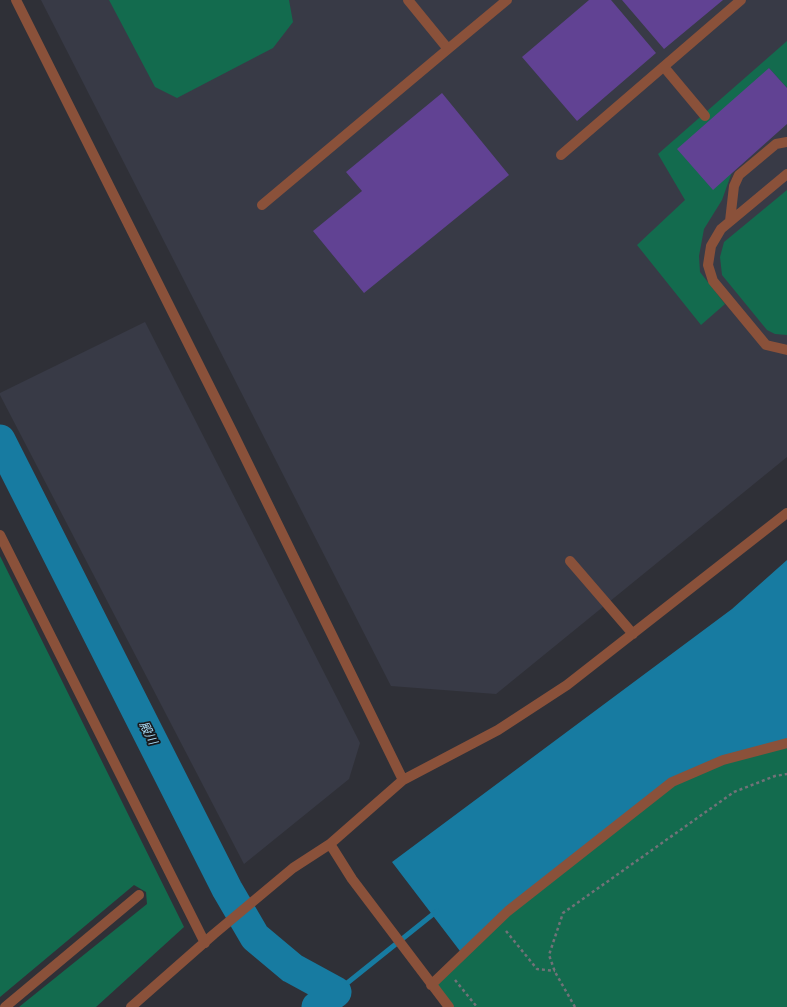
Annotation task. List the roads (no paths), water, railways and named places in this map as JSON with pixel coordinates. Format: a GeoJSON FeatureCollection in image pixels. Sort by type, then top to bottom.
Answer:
{"type":"FeatureCollection","features":[{"type":"Feature","properties":{"kind":"street"},"geometry":{"type":"LineString","coordinates":[[16,0],[232,432],[402,780]]}},
{"type":"Feature","properties":{"kind":"street"},"geometry":{"type":"LineString","coordinates":[[408,0],[448,49]]}},
{"type":"Feature","properties":{"kind":"street"},"geometry":{"type":"LineString","coordinates":[[262,205],[507,0]]}},
{"type":"Feature","properties":{"kind":"street"},"geometry":{"type":"LineString","coordinates":[[561,155],[741,0]]}},
{"type":"Feature","properties":{"kind":"street"},"geometry":{"type":"LineString","coordinates":[[664,67],[705,116]]}},
{"type":"Feature","properties":{"kind":"street"},"geometry":{"type":"LineString","coordinates":[[730,221],[734,186],[739,175],[776,144],[787,142]]}},
{"type":"Feature","properties":{"kind":"street"},"geometry":{"type":"LineString","coordinates":[[787,174],[721,229],[711,246],[708,265],[713,281],[766,345],[787,350]]}},
{"type":"Feature","properties":{"kind":"street"},"geometry":{"type":"LineString","coordinates":[[132,1007],[214,934],[293,868],[330,844],[402,780],[498,730],[567,686],[787,513]]}},
{"type":"Feature","properties":{"kind":"street"},"geometry":{"type":"LineString","coordinates":[[0,535],[205,943]]}},
{"type":"Feature","properties":{"kind":"street"},"geometry":{"type":"LineString","coordinates":[[570,561],[633,634]]}},
{"type":"Feature","properties":{"kind":"street"},"geometry":{"type":"LineString","coordinates":[[431,985],[508,911],[672,782],[723,760],[787,743]]}},
{"type":"Feature","properties":{"kind":"street"},"geometry":{"type":"LineString","coordinates":[[330,844],[352,879],[449,1007]]}},
{"type":"Feature","properties":{"kind":"street"},"geometry":{"type":"LineString","coordinates":[[5,1007],[139,895]]}},
{"type":"Feature","properties":{"kind":"water"},"geometry":{"type":"Polygon","coordinates":[[[787,560],[787,743],[672,782],[508,911],[463,955],[392,862],[732,609],[787,560]]]}},
{"type":"Feature","properties":{"kind":"waterway","name":"殿川"},"geometry":{"type":"LineString","coordinates":[[0,440],[227,889],[255,937],[292,968],[336,992],[317,1007]]}},
{"type":"Feature","properties":{"kind":"waterway"},"geometry":{"type":"LineString","coordinates":[[336,992],[437,911]]}}]}
